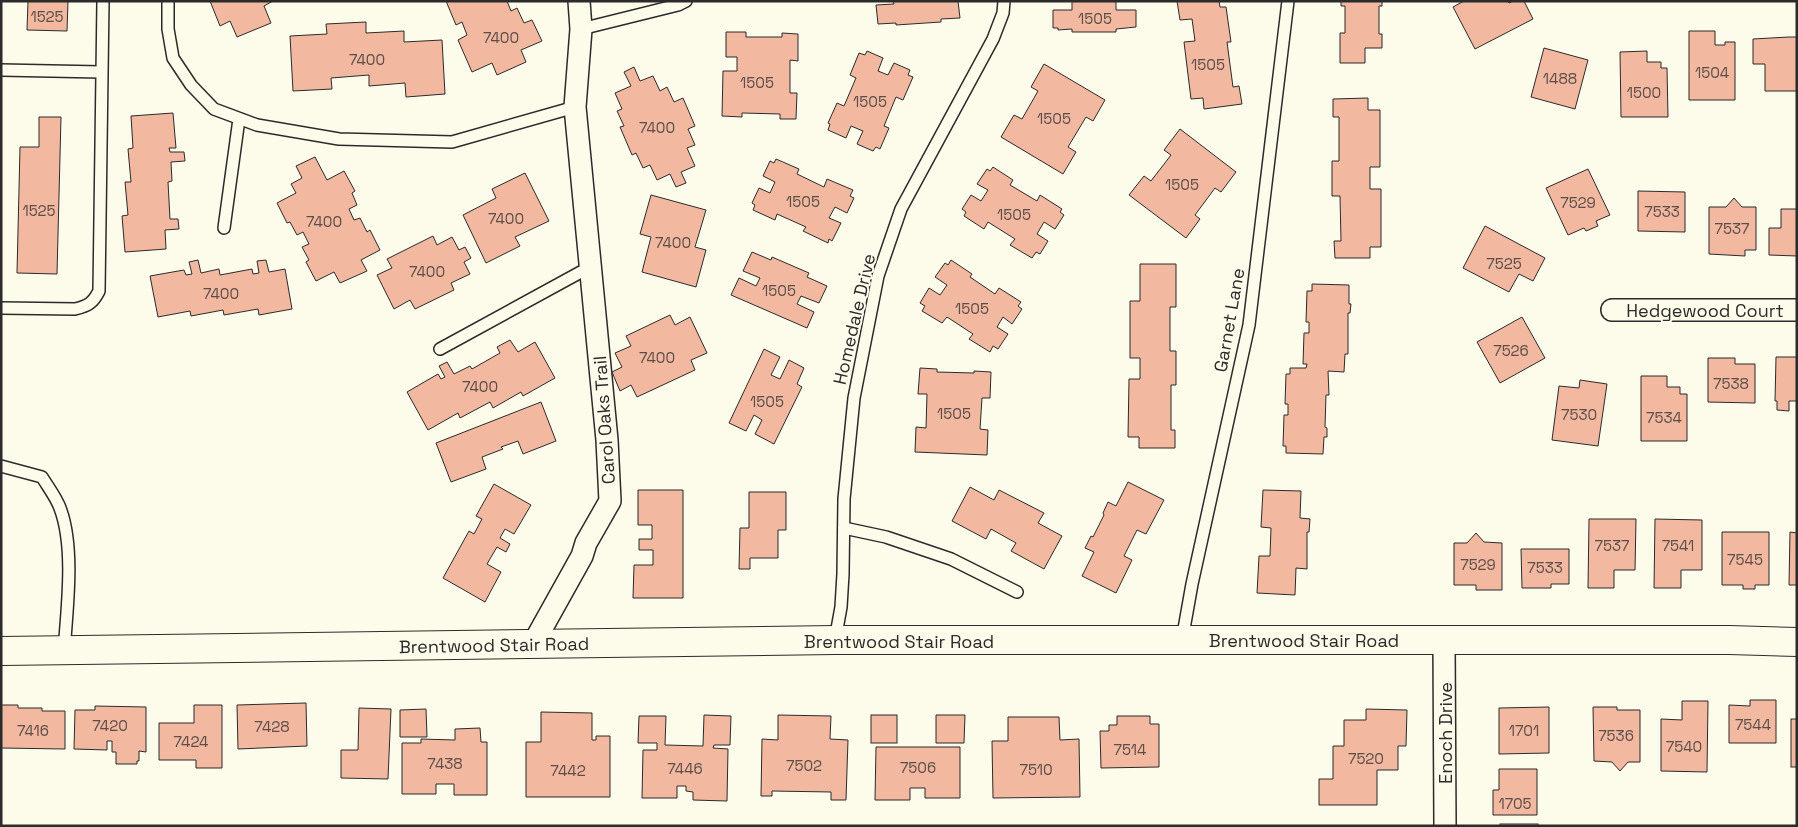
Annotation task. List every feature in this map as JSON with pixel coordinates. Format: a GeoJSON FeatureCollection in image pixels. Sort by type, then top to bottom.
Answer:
{"type":"FeatureCollection","features":[{"type":"Feature","properties":{"kind":"main road","name":"Brentwood Stair Road"},"geometry":{"type":"LineString","coordinates":[[1,651],[835,640],[1729,640],[1797,642]]}},
{"type":"Feature","properties":{"kind":"street","name":"Carol Oaks Trail"},"geometry":{"type":"LineString","coordinates":[[533,644],[610,501],[607,440],[575,107],[581,29],[579,1]]}},
{"type":"Feature","properties":{"kind":"street","name":"Hedgewood Court"},"geometry":{"type":"LineString","coordinates":[[1612,310],[1797,310]]}},
{"type":"Feature","properties":{"kind":"street","name":"Enoch Drive"},"geometry":{"type":"LineString","coordinates":[[1444,640],[1445,826]]}},
{"type":"Feature","properties":{"kind":"lane"},"geometry":{"type":"LineString","coordinates":[[1,308],[75,308],[86,306],[94,300],[99,291],[103,1]]}},
{"type":"Feature","properties":{"kind":"lane"},"geometry":{"type":"LineString","coordinates":[[168,1],[168,29],[173,58],[191,85],[214,109],[257,125],[338,139],[452,142],[575,107]]}},
{"type":"Feature","properties":{"kind":"lane"},"geometry":{"type":"LineString","coordinates":[[581,29],[678,5],[686,1]]}},
{"type":"Feature","properties":{"kind":"lane","name":"Homedale Drive"},"geometry":{"type":"LineString","coordinates":[[835,640],[841,607],[844,499],[854,398],[878,276],[902,209],[993,39],[1003,13],[1004,1]]}},
{"type":"Feature","properties":{"kind":"lane","name":"Garnet Lane"},"geometry":{"type":"LineString","coordinates":[[1182,640],[1194,574],[1248,325],[1288,1]]}},
{"type":"Feature","properties":{"kind":"lane"},"geometry":{"type":"LineString","coordinates":[[1,70],[102,72]]}},
{"type":"Feature","properties":{"kind":"lane"},"geometry":{"type":"LineString","coordinates":[[224,228],[239,118]]}},
{"type":"Feature","properties":{"kind":"lane"},"geometry":{"type":"LineString","coordinates":[[440,349],[590,267]]}},
{"type":"Feature","properties":{"kind":"lane"},"geometry":{"type":"LineString","coordinates":[[1,466],[42,478],[60,508],[67,540],[68,592],[64,650]]}},
{"type":"Feature","properties":{"kind":"lane"},"geometry":{"type":"LineString","coordinates":[[844,528],[886,537],[951,559],[1017,592]]}},
{"type":"Feature","properties":{"kind":"building"},"geometry":{"type":"Polygon","coordinates":[[[28,1],[68,1],[67,31],[27,30],[28,1]]]}},
{"type":"Feature","properties":{"kind":"building"},"geometry":{"type":"Polygon","coordinates":[[[210,1],[273,1],[264,6],[271,23],[237,37],[230,21],[220,26],[210,1]]]}},
{"type":"Feature","properties":{"kind":"building"},"geometry":{"type":"Polygon","coordinates":[[[446,1],[507,1],[511,11],[517,8],[524,23],[532,20],[542,41],[521,50],[526,62],[497,75],[492,63],[472,72],[458,40],[467,35],[462,22],[456,25],[446,1]]]}},
{"type":"Feature","properties":{"kind":"building"},"geometry":{"type":"Polygon","coordinates":[[[893,1],[958,1],[960,18],[941,19],[941,22],[896,25],[896,23],[878,24],[876,5],[894,4],[893,1]]]}},
{"type":"Feature","properties":{"kind":"building"},"geometry":{"type":"Polygon","coordinates":[[[1072,1],[1116,1],[1116,10],[1136,10],[1136,27],[1116,29],[1116,32],[1072,32],[1072,29],[1058,30],[1058,28],[1053,28],[1053,10],[1072,10],[1072,1]]]}},
{"type":"Feature","properties":{"kind":"building"},"geometry":{"type":"Polygon","coordinates":[[[1177,1],[1219,1],[1220,7],[1226,7],[1231,42],[1227,42],[1233,87],[1239,86],[1242,104],[1204,109],[1203,98],[1191,99],[1184,42],[1195,41],[1192,19],[1180,20],[1177,1]]]}},
{"type":"Feature","properties":{"kind":"building"},"geometry":{"type":"Polygon","coordinates":[[[1341,1],[1382,1],[1382,6],[1379,6],[1379,34],[1382,34],[1382,48],[1365,48],[1365,63],[1340,63],[1340,33],[1345,33],[1345,6],[1341,6],[1341,1]]]}},
{"type":"Feature","properties":{"kind":"building"},"geometry":{"type":"Polygon","coordinates":[[[1464,1],[1508,1],[1509,3],[1524,1],[1533,19],[1475,49],[1453,7],[1464,1]]]}},
{"type":"Feature","properties":{"kind":"building"},"geometry":{"type":"Polygon","coordinates":[[[366,22],[366,33],[404,31],[404,42],[442,40],[445,94],[406,97],[405,83],[369,86],[369,75],[331,78],[332,89],[293,91],[290,36],[327,34],[326,24],[366,22]]]}},
{"type":"Feature","properties":{"kind":"building"},"geometry":{"type":"Polygon","coordinates":[[[1689,31],[1715,31],[1715,45],[1735,42],[1735,100],[1689,100],[1689,31]]]}},
{"type":"Feature","properties":{"kind":"building"},"geometry":{"type":"Polygon","coordinates":[[[726,32],[746,32],[746,37],[782,37],[782,33],[798,34],[798,61],[790,60],[790,93],[797,93],[796,119],[780,119],[780,114],[742,113],[742,117],[722,116],[723,71],[737,71],[737,57],[726,57],[726,32]]]}},
{"type":"Feature","properties":{"kind":"building"},"geometry":{"type":"Polygon","coordinates":[[[1797,37],[1797,91],[1765,91],[1765,64],[1753,64],[1753,39],[1797,37]]]}},
{"type":"Feature","properties":{"kind":"building"},"geometry":{"type":"Polygon","coordinates":[[[1544,48],[1588,60],[1575,109],[1531,97],[1544,48]]]}},
{"type":"Feature","properties":{"kind":"building"},"geometry":{"type":"Polygon","coordinates":[[[867,51],[883,58],[878,71],[888,75],[894,63],[910,70],[908,75],[913,77],[903,100],[896,97],[884,126],[889,128],[880,149],[876,147],[873,151],[857,144],[863,131],[851,126],[846,138],[828,130],[830,124],[828,123],[837,103],[844,106],[856,78],[850,75],[859,53],[865,55],[867,51]]]}},
{"type":"Feature","properties":{"kind":"building"},"geometry":{"type":"Polygon","coordinates":[[[1647,51],[1647,62],[1661,62],[1661,68],[1667,68],[1668,117],[1621,117],[1620,52],[1647,51]]]}},
{"type":"Feature","properties":{"kind":"building"},"geometry":{"type":"Polygon","coordinates":[[[1044,64],[1105,100],[1093,121],[1086,117],[1068,147],[1076,152],[1063,174],[1001,137],[1014,115],[1022,119],[1038,91],[1031,87],[1044,64]]]}},
{"type":"Feature","properties":{"kind":"building"},"geometry":{"type":"Polygon","coordinates":[[[634,67],[640,81],[653,76],[660,91],[667,87],[674,102],[683,98],[695,126],[688,129],[695,145],[687,148],[695,166],[681,172],[686,183],[676,187],[670,174],[657,180],[650,165],[643,168],[636,153],[632,155],[620,127],[624,126],[617,111],[622,109],[615,93],[631,86],[624,72],[634,67]]]}},
{"type":"Feature","properties":{"kind":"building"},"geometry":{"type":"Polygon","coordinates":[[[1368,98],[1368,110],[1380,110],[1380,167],[1370,167],[1370,189],[1381,189],[1381,247],[1370,247],[1370,258],[1335,258],[1334,241],[1341,241],[1340,196],[1332,196],[1332,161],[1339,161],[1339,117],[1333,117],[1333,99],[1368,98]]]}},
{"type":"Feature","properties":{"kind":"building"},"geometry":{"type":"Polygon","coordinates":[[[173,113],[176,148],[169,148],[170,152],[184,152],[185,161],[171,162],[172,181],[168,182],[170,219],[178,219],[179,229],[165,230],[166,249],[125,252],[122,216],[128,215],[125,182],[131,182],[128,149],[133,148],[131,116],[173,113]]]}},
{"type":"Feature","properties":{"kind":"building"},"geometry":{"type":"Polygon","coordinates":[[[39,117],[61,117],[57,274],[17,273],[20,147],[39,147],[39,117]]]}},
{"type":"Feature","properties":{"kind":"building"},"geometry":{"type":"Polygon","coordinates":[[[1180,129],[1236,172],[1221,192],[1215,188],[1195,215],[1200,219],[1186,238],[1129,195],[1144,176],[1151,181],[1171,155],[1164,150],[1180,129]]]}},
{"type":"Feature","properties":{"kind":"building"},"geometry":{"type":"Polygon","coordinates":[[[315,157],[327,180],[344,171],[355,191],[352,193],[357,205],[349,209],[354,220],[360,218],[367,232],[370,230],[380,250],[361,260],[367,271],[340,283],[334,272],[316,281],[306,262],[309,260],[302,247],[309,244],[303,232],[297,235],[290,222],[287,223],[277,203],[296,193],[291,184],[302,178],[296,166],[315,157]]]}},
{"type":"Feature","properties":{"kind":"building"},"geometry":{"type":"Polygon","coordinates":[[[776,159],[799,169],[797,174],[824,187],[827,179],[853,190],[850,196],[854,198],[847,213],[835,207],[829,218],[841,223],[832,241],[829,239],[828,243],[803,231],[806,227],[777,214],[775,220],[753,210],[755,205],[752,203],[759,188],[770,193],[775,182],[763,176],[770,161],[774,163],[776,159]]]}},
{"type":"Feature","properties":{"kind":"building"},"geometry":{"type":"Polygon","coordinates":[[[993,167],[1013,180],[1010,185],[1037,201],[1040,195],[1062,209],[1060,212],[1064,215],[1055,229],[1044,222],[1037,234],[1048,241],[1040,254],[1036,252],[1032,258],[1010,245],[1015,239],[988,222],[984,229],[964,216],[966,212],[962,209],[971,195],[981,201],[988,190],[977,184],[987,169],[990,171],[993,167]]]}},
{"type":"Feature","properties":{"kind":"building"},"geometry":{"type":"Polygon","coordinates":[[[1588,169],[1610,215],[1596,221],[1598,226],[1586,231],[1584,228],[1568,235],[1546,188],[1588,169]]]}},
{"type":"Feature","properties":{"kind":"building"},"geometry":{"type":"Polygon","coordinates":[[[525,173],[549,221],[515,237],[520,246],[486,263],[463,215],[496,198],[492,189],[525,173]]]}},
{"type":"Feature","properties":{"kind":"building"},"geometry":{"type":"Polygon","coordinates":[[[1638,191],[1685,192],[1685,232],[1638,231],[1638,191]]]}},
{"type":"Feature","properties":{"kind":"building"},"geometry":{"type":"Polygon","coordinates":[[[651,195],[706,210],[695,247],[706,250],[696,287],[642,272],[651,237],[640,234],[651,195]]]}},
{"type":"Feature","properties":{"kind":"building"},"geometry":{"type":"Polygon","coordinates":[[[1734,198],[1742,207],[1756,207],[1756,250],[1745,250],[1745,256],[1709,254],[1709,207],[1726,207],[1734,198]]]}},
{"type":"Feature","properties":{"kind":"building"},"geometry":{"type":"Polygon","coordinates":[[[1781,209],[1797,209],[1797,256],[1769,255],[1769,228],[1781,228],[1781,209]]]}},
{"type":"Feature","properties":{"kind":"building"},"geometry":{"type":"Polygon","coordinates":[[[1485,226],[1545,258],[1533,281],[1519,274],[1509,292],[1463,268],[1485,226]]]}},
{"type":"Feature","properties":{"kind":"building"},"geometry":{"type":"Polygon","coordinates":[[[433,236],[437,245],[452,237],[459,250],[465,247],[471,258],[464,262],[470,274],[451,283],[454,290],[415,309],[410,300],[394,309],[377,275],[392,268],[387,259],[433,236]]]}},
{"type":"Feature","properties":{"kind":"building"},"geometry":{"type":"Polygon","coordinates":[[[752,252],[771,260],[772,257],[809,273],[807,277],[827,286],[819,303],[801,296],[797,304],[814,312],[807,328],[731,295],[739,278],[756,286],[760,278],[743,271],[752,252]]]}},
{"type":"Feature","properties":{"kind":"building"},"geometry":{"type":"Polygon","coordinates":[[[198,260],[201,273],[219,269],[220,275],[252,269],[253,274],[259,273],[257,261],[266,260],[269,272],[285,269],[292,309],[259,315],[258,309],[224,315],[223,310],[191,316],[190,311],[158,317],[150,276],[184,270],[186,275],[192,274],[189,262],[198,260]]]}},
{"type":"Feature","properties":{"kind":"building"},"geometry":{"type":"Polygon","coordinates":[[[951,260],[972,274],[970,277],[995,294],[999,288],[1021,302],[1018,306],[1022,309],[1012,324],[1003,317],[997,327],[1008,334],[998,349],[993,346],[990,352],[969,339],[973,334],[947,317],[942,323],[922,311],[925,306],[920,303],[929,288],[940,295],[947,285],[935,277],[945,263],[948,265],[951,260]]]}},
{"type":"Feature","properties":{"kind":"building"},"geometry":{"type":"Polygon","coordinates":[[[1140,264],[1176,264],[1176,307],[1170,307],[1170,351],[1176,351],[1176,385],[1171,385],[1171,430],[1175,430],[1175,448],[1139,448],[1139,437],[1128,437],[1129,379],[1140,379],[1140,358],[1130,358],[1130,301],[1140,301],[1140,264]]]}},
{"type":"Feature","properties":{"kind":"building"},"geometry":{"type":"Polygon","coordinates":[[[1312,284],[1349,285],[1349,304],[1351,304],[1350,313],[1348,313],[1348,354],[1345,354],[1344,372],[1328,371],[1329,395],[1326,395],[1325,427],[1327,428],[1327,437],[1324,437],[1323,454],[1286,453],[1286,446],[1283,446],[1284,415],[1288,415],[1288,404],[1285,404],[1286,374],[1290,374],[1290,368],[1306,368],[1307,364],[1303,364],[1304,333],[1309,333],[1309,322],[1306,322],[1307,291],[1312,291],[1312,284]]]}},
{"type":"Feature","properties":{"kind":"building"},"geometry":{"type":"Polygon","coordinates":[[[670,315],[675,325],[690,317],[707,353],[691,360],[695,370],[637,397],[631,385],[620,391],[612,372],[622,367],[615,353],[631,346],[626,336],[670,315]]]}},
{"type":"Feature","properties":{"kind":"building"},"geometry":{"type":"Polygon","coordinates":[[[1522,317],[1545,358],[1500,383],[1477,342],[1522,317]]]}},
{"type":"Feature","properties":{"kind":"building"},"geometry":{"type":"Polygon","coordinates":[[[510,340],[518,352],[535,342],[555,378],[523,396],[521,392],[493,408],[490,402],[460,418],[458,413],[428,430],[407,392],[438,374],[441,379],[445,377],[439,366],[447,362],[454,374],[470,366],[472,369],[500,353],[497,347],[510,340]]]}},
{"type":"Feature","properties":{"kind":"building"},"geometry":{"type":"Polygon","coordinates":[[[764,349],[780,357],[771,375],[780,379],[789,360],[804,368],[797,384],[802,387],[774,444],[755,434],[762,420],[754,415],[746,431],[729,423],[764,349]]]}},
{"type":"Feature","properties":{"kind":"building"},"geometry":{"type":"Polygon","coordinates":[[[1776,357],[1797,357],[1797,401],[1789,401],[1789,411],[1777,410],[1777,401],[1775,401],[1776,357]]]}},
{"type":"Feature","properties":{"kind":"building"},"geometry":{"type":"Polygon","coordinates":[[[1708,358],[1735,358],[1735,364],[1755,364],[1755,403],[1708,402],[1708,358]]]}},
{"type":"Feature","properties":{"kind":"building"},"geometry":{"type":"Polygon","coordinates":[[[920,368],[937,369],[937,372],[991,372],[990,398],[982,398],[980,429],[988,430],[987,455],[915,452],[916,427],[926,428],[927,394],[918,394],[920,368]]]}},
{"type":"Feature","properties":{"kind":"building"},"geometry":{"type":"Polygon","coordinates":[[[1641,376],[1667,376],[1667,387],[1680,387],[1680,394],[1687,394],[1687,441],[1641,441],[1641,376]]]}},
{"type":"Feature","properties":{"kind":"building"},"geometry":{"type":"Polygon","coordinates":[[[1580,380],[1607,384],[1598,446],[1552,440],[1559,386],[1579,388],[1580,380]]]}},
{"type":"Feature","properties":{"kind":"building"},"geometry":{"type":"Polygon","coordinates":[[[541,402],[556,441],[523,454],[518,441],[501,447],[503,449],[482,457],[486,469],[451,482],[436,443],[541,402]]]}},
{"type":"Feature","properties":{"kind":"building"},"geometry":{"type":"Polygon","coordinates":[[[1128,482],[1164,500],[1146,534],[1137,530],[1124,556],[1132,560],[1116,593],[1082,576],[1094,552],[1085,548],[1104,515],[1103,513],[1108,502],[1116,506],[1128,482]]]}},
{"type":"Feature","properties":{"kind":"building"},"geometry":{"type":"Polygon","coordinates":[[[494,484],[531,505],[514,534],[505,529],[500,538],[510,544],[506,552],[497,547],[487,564],[501,572],[485,602],[443,578],[469,531],[474,534],[482,519],[476,516],[494,484]]]}},
{"type":"Feature","properties":{"kind":"building"},"geometry":{"type":"Polygon","coordinates":[[[970,487],[994,500],[999,490],[1044,513],[1038,523],[1062,536],[1044,569],[1011,551],[1016,543],[991,529],[986,539],[952,521],[970,487]]]}},
{"type":"Feature","properties":{"kind":"building"},"geometry":{"type":"Polygon","coordinates":[[[638,490],[683,490],[683,598],[633,598],[634,565],[653,565],[653,550],[639,550],[639,539],[652,539],[652,525],[638,525],[638,490]]]}},
{"type":"Feature","properties":{"kind":"building"},"geometry":{"type":"Polygon","coordinates":[[[1263,490],[1301,491],[1300,518],[1310,519],[1309,532],[1307,532],[1307,569],[1296,568],[1295,595],[1257,593],[1259,556],[1270,556],[1271,528],[1261,527],[1263,490]]]}},
{"type":"Feature","properties":{"kind":"building"},"geometry":{"type":"Polygon","coordinates":[[[749,492],[786,492],[786,530],[778,530],[778,558],[750,558],[750,569],[739,569],[740,528],[749,528],[749,492]]]}},
{"type":"Feature","properties":{"kind":"building"},"geometry":{"type":"Polygon","coordinates":[[[1589,519],[1636,519],[1635,570],[1614,570],[1614,588],[1588,588],[1589,519]]]}},
{"type":"Feature","properties":{"kind":"building"},"geometry":{"type":"Polygon","coordinates":[[[1655,519],[1702,520],[1702,570],[1681,570],[1681,588],[1654,588],[1655,519]]]}},
{"type":"Feature","properties":{"kind":"building"},"geometry":{"type":"Polygon","coordinates":[[[1722,532],[1769,532],[1769,585],[1755,585],[1755,589],[1743,589],[1743,585],[1722,585],[1722,532]]]}},
{"type":"Feature","properties":{"kind":"building"},"geometry":{"type":"Polygon","coordinates":[[[1790,532],[1797,533],[1797,585],[1789,585],[1790,532]]]}},
{"type":"Feature","properties":{"kind":"building"},"geometry":{"type":"Polygon","coordinates":[[[1476,533],[1484,542],[1502,543],[1502,590],[1476,590],[1476,585],[1454,585],[1454,543],[1467,543],[1476,533]]]}},
{"type":"Feature","properties":{"kind":"building"},"geometry":{"type":"Polygon","coordinates":[[[1521,549],[1569,549],[1569,584],[1551,584],[1551,588],[1522,588],[1521,549]]]}},
{"type":"Feature","properties":{"kind":"building"},"geometry":{"type":"Polygon","coordinates":[[[1750,700],[1776,700],[1776,743],[1729,743],[1729,705],[1750,706],[1750,700]]]}},
{"type":"Feature","properties":{"kind":"building"},"geometry":{"type":"Polygon","coordinates":[[[1682,701],[1708,701],[1707,772],[1661,771],[1661,719],[1682,720],[1682,701]]]}},
{"type":"Feature","properties":{"kind":"building"},"geometry":{"type":"Polygon","coordinates":[[[306,703],[307,746],[238,749],[237,705],[306,703]]]}},
{"type":"Feature","properties":{"kind":"building"},"geometry":{"type":"Polygon","coordinates":[[[1,705],[18,705],[18,708],[42,708],[42,711],[65,711],[65,749],[1,748],[1,705]]]}},
{"type":"Feature","properties":{"kind":"building"},"geometry":{"type":"Polygon","coordinates":[[[194,705],[222,705],[222,768],[196,768],[196,760],[159,760],[159,723],[194,723],[194,705]]]}},
{"type":"Feature","properties":{"kind":"building"},"geometry":{"type":"Polygon","coordinates":[[[95,706],[146,707],[146,752],[139,751],[139,761],[137,761],[137,764],[116,764],[116,752],[112,752],[112,741],[107,741],[107,750],[74,749],[75,710],[95,710],[95,706]]]}},
{"type":"Feature","properties":{"kind":"building"},"geometry":{"type":"Polygon","coordinates":[[[1549,707],[1549,753],[1499,754],[1499,708],[1549,707]]]}},
{"type":"Feature","properties":{"kind":"building"},"geometry":{"type":"Polygon","coordinates":[[[1593,707],[1617,707],[1617,710],[1640,710],[1640,762],[1628,762],[1620,771],[1612,762],[1594,761],[1593,707]]]}},
{"type":"Feature","properties":{"kind":"building"},"geometry":{"type":"Polygon","coordinates":[[[359,708],[391,709],[388,779],[341,778],[341,750],[358,750],[359,708]]]}},
{"type":"Feature","properties":{"kind":"building"},"geometry":{"type":"Polygon","coordinates":[[[426,709],[427,737],[400,737],[400,710],[426,709]]]}},
{"type":"Feature","properties":{"kind":"building"},"geometry":{"type":"Polygon","coordinates":[[[1366,709],[1407,710],[1406,746],[1398,746],[1398,770],[1377,770],[1377,805],[1319,805],[1319,779],[1333,779],[1333,746],[1344,746],[1344,720],[1366,720],[1366,709]]]}},
{"type":"Feature","properties":{"kind":"building"},"geometry":{"type":"Polygon","coordinates":[[[541,712],[592,713],[592,740],[596,740],[596,736],[610,736],[610,797],[526,797],[526,742],[541,742],[541,712]]]}},
{"type":"Feature","properties":{"kind":"building"},"geometry":{"type":"Polygon","coordinates":[[[704,715],[731,716],[730,745],[714,745],[713,748],[728,749],[727,801],[693,800],[693,792],[686,791],[686,786],[677,786],[677,798],[642,798],[643,750],[657,750],[657,743],[638,743],[639,716],[666,716],[665,745],[703,746],[704,715]]]}},
{"type":"Feature","properties":{"kind":"building"},"geometry":{"type":"Polygon","coordinates":[[[778,715],[831,716],[830,739],[848,740],[846,800],[831,800],[831,792],[772,791],[772,796],[761,796],[762,739],[778,740],[778,715]]]}},
{"type":"Feature","properties":{"kind":"building"},"geometry":{"type":"Polygon","coordinates":[[[871,715],[897,715],[897,743],[871,743],[871,715]]]}},
{"type":"Feature","properties":{"kind":"building"},"geometry":{"type":"Polygon","coordinates":[[[936,715],[965,715],[964,743],[936,743],[936,715]]]}},
{"type":"Feature","properties":{"kind":"building"},"geometry":{"type":"Polygon","coordinates":[[[1117,716],[1150,716],[1150,724],[1159,724],[1159,767],[1101,768],[1100,731],[1109,731],[1109,725],[1117,725],[1117,716]]]}},
{"type":"Feature","properties":{"kind":"building"},"geometry":{"type":"Polygon","coordinates":[[[1008,717],[1059,717],[1060,740],[1079,739],[1080,797],[993,798],[992,741],[1008,741],[1008,717]]]}},
{"type":"Feature","properties":{"kind":"building"},"geometry":{"type":"Polygon","coordinates":[[[1791,719],[1797,719],[1797,767],[1791,767],[1791,719]]]}},
{"type":"Feature","properties":{"kind":"building"},"geometry":{"type":"Polygon","coordinates":[[[480,728],[481,742],[487,742],[487,795],[454,795],[454,784],[436,784],[436,794],[402,794],[402,743],[421,743],[421,739],[455,740],[455,729],[480,728]]]}},
{"type":"Feature","properties":{"kind":"building"},"geometry":{"type":"Polygon","coordinates":[[[876,747],[960,747],[960,798],[925,798],[925,788],[910,788],[910,800],[875,800],[876,747]]]}},
{"type":"Feature","properties":{"kind":"building"},"geometry":{"type":"Polygon","coordinates":[[[1499,769],[1537,769],[1537,815],[1493,815],[1493,790],[1499,790],[1499,769]]]}},
{"type":"Feature","properties":{"kind":"building"},"geometry":{"type":"Polygon","coordinates":[[[1500,824],[1538,824],[1538,826],[1500,826],[1500,824]]]}}]}
